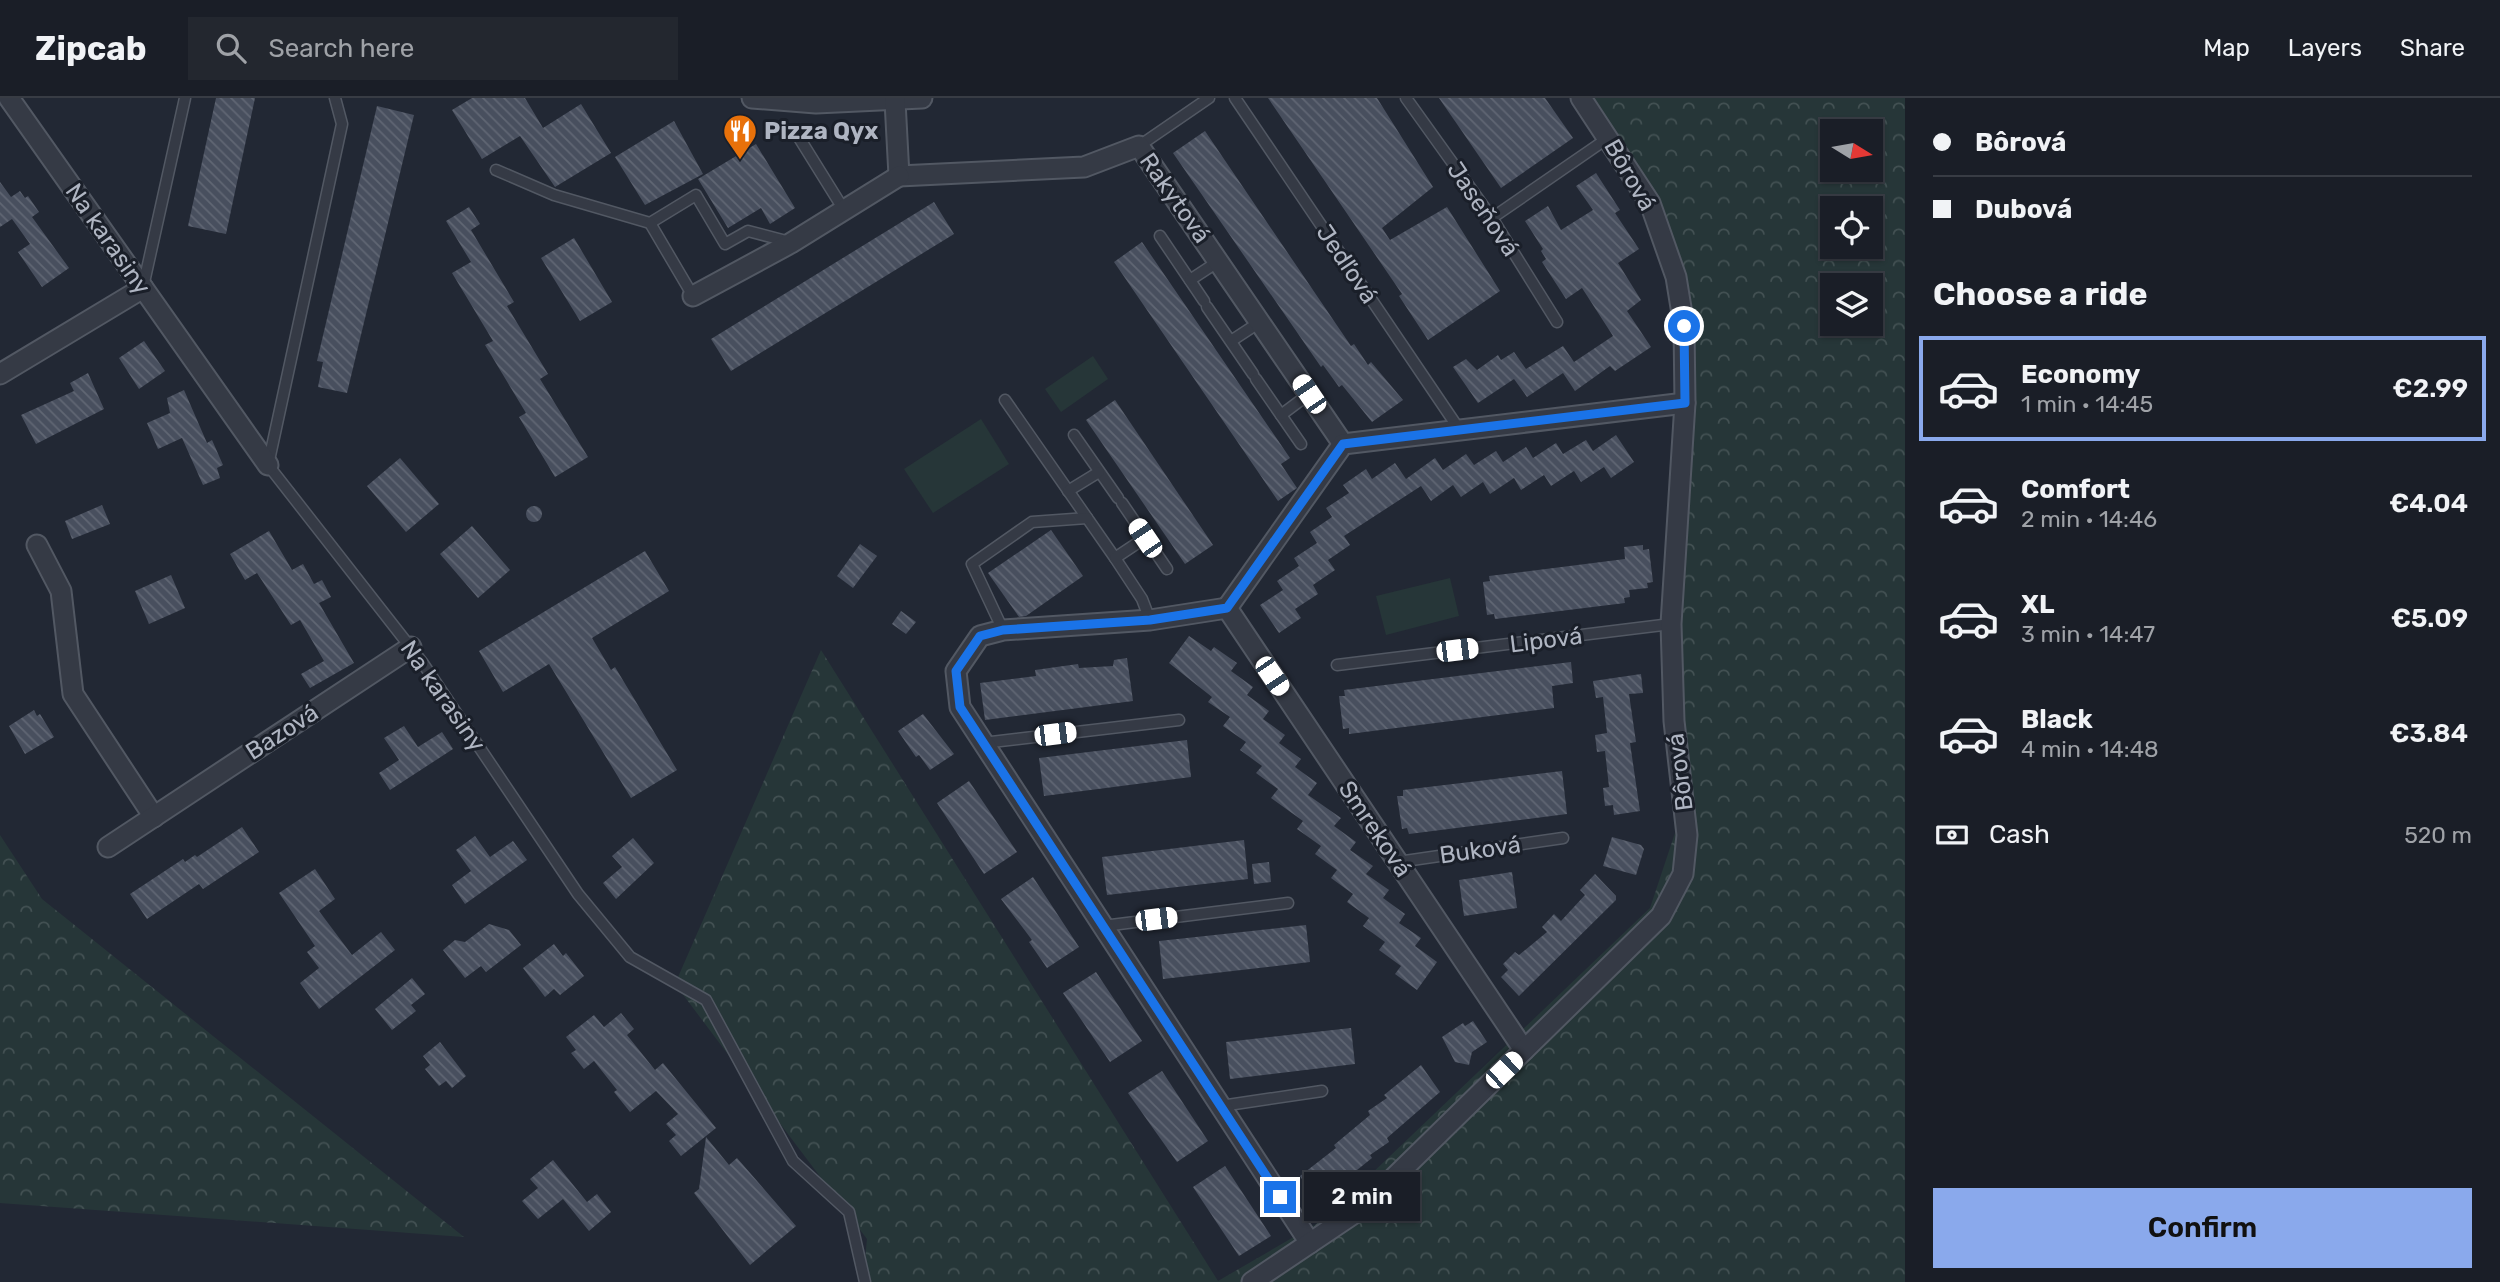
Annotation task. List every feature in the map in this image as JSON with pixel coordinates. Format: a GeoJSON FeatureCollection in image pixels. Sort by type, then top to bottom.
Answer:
{"type":"FeatureCollection","features":[{"type":"Feature","properties":{"kind":"street","name":"Na karasiny"},"geometry":{"type":"LineString","coordinates":[[9,98],[22,106],[143,288],[268,465]]}},
{"type":"Feature","properties":{"kind":"street"},"geometry":{"type":"LineString","coordinates":[[752,98],[816,103],[922,98]]}},
{"type":"Feature","properties":{"kind":"street","name":"Bôrová"},"geometry":{"type":"LineString","coordinates":[[1252,1282],[1365,1206],[1661,916],[1683,874],[1687,835],[1674,722],[1671,624],[1685,403],[1684,326],[1676,277],[1650,203],[1581,98]]}},
{"type":"Feature","properties":{"kind":"street"},"geometry":{"type":"LineString","coordinates":[[692,296],[791,243],[899,176],[895,101]]}},
{"type":"Feature","properties":{"kind":"street","name":"Rakytová"},"geometry":{"type":"LineString","coordinates":[[899,176],[1084,167],[1139,146],[1343,444]]}},
{"type":"Feature","properties":{"kind":"street"},"geometry":{"type":"LineString","coordinates":[[0,374],[143,288]]}},
{"type":"Feature","properties":{"kind":"street"},"geometry":{"type":"LineString","coordinates":[[1310,1243],[960,707],[956,671],[980,636],[1003,630],[1150,620],[1227,608],[1343,444],[1685,403]]}},
{"type":"Feature","properties":{"kind":"street"},"geometry":{"type":"LineString","coordinates":[[37,545],[61,591],[73,694],[154,817]]}},
{"type":"Feature","properties":{"kind":"street","name":"Smreková"},"geometry":{"type":"LineString","coordinates":[[1227,608],[1524,1050]]}},
{"type":"Feature","properties":{"kind":"street","name":"Bazová"},"geometry":{"type":"LineString","coordinates":[[108,847],[411,647]]}},
{"type":"Feature","properties":{"kind":"lane"},"geometry":{"type":"LineString","coordinates":[[143,288],[185,98]]}},
{"type":"Feature","properties":{"kind":"lane"},"geometry":{"type":"LineString","coordinates":[[268,465],[342,124],[335,98]]}},
{"type":"Feature","properties":{"kind":"lane"},"geometry":{"type":"LineString","coordinates":[[1139,146],[1209,98]]}},
{"type":"Feature","properties":{"kind":"lane","name":"Jedľová"},"geometry":{"type":"LineString","coordinates":[[1235,98],[1459,429]]}},
{"type":"Feature","properties":{"kind":"lane","name":"Jaseňová"},"geometry":{"type":"LineString","coordinates":[[1406,98],[1492,218],[1558,322]]}},
{"type":"Feature","properties":{"kind":"lane"},"geometry":{"type":"LineString","coordinates":[[798,136],[844,210]]}},
{"type":"Feature","properties":{"kind":"lane"},"geometry":{"type":"LineString","coordinates":[[1492,218],[1609,138]]}},
{"type":"Feature","properties":{"kind":"lane"},"geometry":{"type":"LineString","coordinates":[[496,170],[554,195],[650,223],[692,296]]}},
{"type":"Feature","properties":{"kind":"lane"},"geometry":{"type":"LineString","coordinates":[[650,223],[696,195],[725,244],[748,230],[791,243]]}},
{"type":"Feature","properties":{"kind":"lane"},"geometry":{"type":"LineString","coordinates":[[1160,236],[1301,444]]}},
{"type":"Feature","properties":{"kind":"lane"},"geometry":{"type":"LineString","coordinates":[[1190,280],[1219,261]]}},
{"type":"Feature","properties":{"kind":"lane"},"geometry":{"type":"LineString","coordinates":[[1231,341],[1260,322]]}},
{"type":"Feature","properties":{"kind":"lane"},"geometry":{"type":"LineString","coordinates":[[1281,415],[1309,394]]}},
{"type":"Feature","properties":{"kind":"lane"},"geometry":{"type":"LineString","coordinates":[[1004,401],[1115,558],[1142,599],[1150,620]]}},
{"type":"Feature","properties":{"kind":"lane"},"geometry":{"type":"LineString","coordinates":[[1074,435],[1167,569]]}},
{"type":"Feature","properties":{"kind":"lane","name":"Na karasiny"},"geometry":{"type":"LineString","coordinates":[[268,465],[411,647],[578,894],[630,957],[706,1000],[793,1161],[849,1212],[865,1282]]}},
{"type":"Feature","properties":{"kind":"lane"},"geometry":{"type":"LineString","coordinates":[[1068,491],[1100,472]]}},
{"type":"Feature","properties":{"kind":"lane"},"geometry":{"type":"LineString","coordinates":[[1003,630],[972,564],[1032,522],[1087,518]]}},
{"type":"Feature","properties":{"kind":"lane"},"geometry":{"type":"LineString","coordinates":[[1115,558],[1145,538]]}},
{"type":"Feature","properties":{"kind":"lane","name":"Lipová"},"geometry":{"type":"LineString","coordinates":[[1337,665],[1671,624]]}},
{"type":"Feature","properties":{"kind":"lane"},"geometry":{"type":"LineString","coordinates":[[983,743],[1179,720]]}},
{"type":"Feature","properties":{"kind":"lane","name":"Buková"},"geometry":{"type":"LineString","coordinates":[[1397,862],[1563,838]]}},
{"type":"Feature","properties":{"kind":"lane"},"geometry":{"type":"LineString","coordinates":[[1103,926],[1288,904]]}},
{"type":"Feature","properties":{"kind":"lane"},"geometry":{"type":"LineString","coordinates":[[1220,1106],[1322,1091]]}},
{"type":"Feature","properties":{"kind":"green space"},"geometry":{"type":"Polygon","coordinates":[[[1578,98],[1905,98],[1905,1282],[863,1282],[867,1239],[675,984],[821,650],[1218,1281],[1323,1220],[1650,908],[1675,833],[1673,635],[1683,308],[1623,165],[1578,98]]]}},
{"type":"Feature","properties":{"kind":"green space"},"geometry":{"type":"Polygon","coordinates":[[[1093,356],[1108,379],[1061,412],[1045,389],[1093,356]]]}},
{"type":"Feature","properties":{"kind":"green space"},"geometry":{"type":"Polygon","coordinates":[[[981,419],[1009,464],[933,513],[904,469],[981,419]]]}},
{"type":"Feature","properties":{"kind":"green space"},"geometry":{"type":"Polygon","coordinates":[[[1450,578],[1459,616],[1386,635],[1376,596],[1450,578]]]}},
{"type":"Feature","properties":{"kind":"green space"},"geometry":{"type":"Polygon","coordinates":[[[0,835],[42,899],[464,1237],[0,1203],[0,835]]]}},
{"type":"Feature","properties":{"kind":"building"},"geometry":{"type":"Polygon","coordinates":[[[216,98],[255,98],[226,234],[188,226],[216,98]]]}},
{"type":"Feature","properties":{"kind":"building"},"geometry":{"type":"Polygon","coordinates":[[[472,98],[525,98],[543,128],[581,104],[611,153],[555,187],[520,136],[482,159],[452,110],[472,98]]]}},
{"type":"Feature","properties":{"kind":"building"},"geometry":{"type":"Polygon","coordinates":[[[1268,98],[1377,98],[1433,187],[1382,228],[1390,240],[1447,207],[1500,291],[1428,340],[1399,296],[1402,294],[1268,98]]]}},
{"type":"Feature","properties":{"kind":"building"},"geometry":{"type":"Polygon","coordinates":[[[1439,98],[1545,98],[1573,138],[1501,188],[1439,98]]]}},
{"type":"Feature","properties":{"kind":"building"},"geometry":{"type":"Polygon","coordinates":[[[377,106],[414,115],[347,393],[318,387],[323,362],[317,361],[377,106]]]}},
{"type":"Feature","properties":{"kind":"building"},"geometry":{"type":"Polygon","coordinates":[[[674,121],[703,174],[645,205],[615,157],[674,121]]]}},
{"type":"Feature","properties":{"kind":"building"},"geometry":{"type":"Polygon","coordinates":[[[1205,131],[1351,346],[1354,344],[1368,365],[1371,362],[1403,400],[1372,422],[1342,385],[1339,387],[1323,365],[1321,367],[1173,153],[1205,131]]]}},
{"type":"Feature","properties":{"kind":"building"},"geometry":{"type":"Polygon","coordinates":[[[756,144],[795,208],[770,224],[761,208],[728,228],[698,179],[756,144]]]}},
{"type":"Feature","properties":{"kind":"building"},"geometry":{"type":"Polygon","coordinates":[[[1596,173],[1620,210],[1615,213],[1639,249],[1618,263],[1641,300],[1627,311],[1651,347],[1615,371],[1610,366],[1575,391],[1563,373],[1527,397],[1514,379],[1478,403],[1453,367],[1466,359],[1477,370],[1498,355],[1501,360],[1514,352],[1526,369],[1563,346],[1574,362],[1613,336],[1582,288],[1566,299],[1542,262],[1546,259],[1541,251],[1543,249],[1525,221],[1548,206],[1561,230],[1593,210],[1576,186],[1596,173]]]}},
{"type":"Feature","properties":{"kind":"building"},"geometry":{"type":"Polygon","coordinates":[[[0,182],[11,197],[20,191],[25,198],[28,196],[39,212],[32,217],[69,268],[42,287],[18,252],[30,244],[12,219],[0,227],[0,182]]]}},
{"type":"Feature","properties":{"kind":"building"},"geometry":{"type":"Polygon","coordinates":[[[934,202],[954,234],[731,371],[711,339],[934,202]]]}},
{"type":"Feature","properties":{"kind":"building"},"geometry":{"type":"Polygon","coordinates":[[[469,207],[480,224],[471,230],[514,302],[507,306],[548,374],[540,379],[588,457],[555,477],[519,417],[526,413],[485,345],[493,341],[452,273],[471,262],[446,221],[469,207]]]}},
{"type":"Feature","properties":{"kind":"building"},"geometry":{"type":"Polygon","coordinates":[[[574,238],[612,302],[580,321],[541,258],[574,238]]]}},
{"type":"Feature","properties":{"kind":"building"},"geometry":{"type":"Polygon","coordinates":[[[1142,242],[1290,458],[1281,464],[1297,488],[1278,501],[1114,262],[1142,242]]]}},
{"type":"Feature","properties":{"kind":"building"},"geometry":{"type":"Polygon","coordinates":[[[144,341],[165,371],[139,389],[119,358],[144,341]]]}},
{"type":"Feature","properties":{"kind":"building"},"geometry":{"type":"Polygon","coordinates":[[[88,373],[104,409],[36,444],[21,415],[74,391],[70,383],[88,373]]]}},
{"type":"Feature","properties":{"kind":"building"},"geometry":{"type":"Polygon","coordinates":[[[184,390],[207,443],[212,440],[223,465],[217,468],[220,478],[203,485],[182,438],[158,449],[147,423],[170,413],[167,398],[184,390]]]}},
{"type":"Feature","properties":{"kind":"building"},"geometry":{"type":"Polygon","coordinates":[[[1115,400],[1213,545],[1185,564],[1086,420],[1115,400]]]}},
{"type":"Feature","properties":{"kind":"building"},"geometry":{"type":"Polygon","coordinates":[[[1616,435],[1634,462],[1611,478],[1604,467],[1581,482],[1574,471],[1551,486],[1544,475],[1521,490],[1514,478],[1490,494],[1483,482],[1461,497],[1453,485],[1431,501],[1421,486],[1344,536],[1350,545],[1328,560],[1335,570],[1313,585],[1318,594],[1295,609],[1301,618],[1279,633],[1260,605],[1283,590],[1277,581],[1299,566],[1294,558],[1317,543],[1310,532],[1332,517],[1326,508],[1349,493],[1343,485],[1366,469],[1372,479],[1395,463],[1406,479],[1435,458],[1443,470],[1466,454],[1474,465],[1496,451],[1503,462],[1526,447],[1533,458],[1556,443],[1563,454],[1586,440],[1593,451],[1616,435]]]}},
{"type":"Feature","properties":{"kind":"building"},"geometry":{"type":"Polygon","coordinates":[[[400,458],[439,504],[406,532],[367,486],[400,458]]]}},
{"type":"Feature","properties":{"kind":"building"},"geometry":{"type":"Polygon","coordinates":[[[102,505],[110,524],[72,539],[65,521],[102,505]]]}},
{"type":"Feature","properties":{"kind":"building"},"geometry":{"type":"Polygon","coordinates":[[[534,506],[540,508],[540,520],[534,522],[528,520],[526,514],[528,508],[534,506]]]}},
{"type":"Feature","properties":{"kind":"building"},"geometry":{"type":"Polygon","coordinates":[[[472,526],[510,570],[478,598],[440,554],[472,526]]]}},
{"type":"Feature","properties":{"kind":"building"},"geometry":{"type":"Polygon","coordinates":[[[1051,530],[1083,576],[1026,616],[1019,617],[988,573],[1051,530]]]}},
{"type":"Feature","properties":{"kind":"building"},"geometry":{"type":"Polygon","coordinates":[[[269,531],[292,570],[303,564],[314,584],[322,580],[331,597],[319,603],[354,663],[310,688],[301,674],[324,661],[300,620],[291,625],[257,573],[245,580],[230,554],[269,531]]]}},
{"type":"Feature","properties":{"kind":"building"},"geometry":{"type":"Polygon","coordinates":[[[860,544],[877,556],[853,588],[837,576],[860,544]]]}},
{"type":"Feature","properties":{"kind":"building"},"geometry":{"type":"Polygon","coordinates":[[[1643,545],[1643,550],[1649,549],[1653,582],[1647,583],[1648,588],[1629,590],[1630,597],[1624,598],[1625,603],[1495,619],[1494,614],[1487,615],[1483,582],[1490,581],[1489,576],[1625,559],[1624,547],[1643,545]]]}},
{"type":"Feature","properties":{"kind":"building"},"geometry":{"type":"Polygon","coordinates":[[[645,551],[669,591],[592,638],[611,670],[615,667],[677,770],[631,798],[549,664],[503,692],[479,651],[645,551]]]}},
{"type":"Feature","properties":{"kind":"building"},"geometry":{"type":"Polygon","coordinates":[[[171,575],[185,608],[149,624],[135,591],[171,575]]]}},
{"type":"Feature","properties":{"kind":"building"},"geometry":{"type":"Polygon","coordinates":[[[901,611],[916,622],[906,634],[892,624],[901,611]]]}},
{"type":"Feature","properties":{"kind":"building"},"geometry":{"type":"Polygon","coordinates":[[[1189,636],[1211,651],[1214,647],[1237,663],[1231,671],[1253,687],[1247,695],[1269,711],[1263,719],[1285,735],[1279,743],[1301,759],[1295,767],[1317,783],[1308,795],[1341,818],[1334,826],[1356,842],[1350,850],[1373,866],[1366,874],[1389,890],[1383,898],[1405,914],[1399,923],[1421,938],[1415,946],[1437,962],[1417,990],[1395,974],[1401,966],[1379,950],[1385,942],[1363,926],[1369,918],[1347,902],[1353,894],[1331,878],[1337,870],[1315,854],[1321,846],[1297,829],[1303,821],[1271,798],[1278,789],[1256,773],[1262,766],[1240,750],[1246,742],[1223,726],[1230,717],[1208,702],[1212,697],[1169,663],[1189,636]]]}},
{"type":"Feature","properties":{"kind":"building"},"geometry":{"type":"Polygon","coordinates":[[[1127,658],[1133,701],[985,720],[980,683],[1036,676],[1035,670],[1078,664],[1079,668],[1113,666],[1114,660],[1127,658]]]}},
{"type":"Feature","properties":{"kind":"building"},"geometry":{"type":"Polygon","coordinates":[[[1571,662],[1573,683],[1552,686],[1554,708],[1349,734],[1349,728],[1343,729],[1339,696],[1345,696],[1344,690],[1571,662]]]}},
{"type":"Feature","properties":{"kind":"building"},"geometry":{"type":"Polygon","coordinates":[[[1641,674],[1643,693],[1629,694],[1636,742],[1630,743],[1640,811],[1614,815],[1613,805],[1605,806],[1603,788],[1609,787],[1605,751],[1597,752],[1595,735],[1607,733],[1603,697],[1596,698],[1593,681],[1641,674]]]}},
{"type":"Feature","properties":{"kind":"building"},"geometry":{"type":"Polygon","coordinates":[[[34,710],[37,716],[40,714],[54,737],[25,754],[9,726],[34,710]]]}},
{"type":"Feature","properties":{"kind":"building"},"geometry":{"type":"Polygon","coordinates":[[[923,714],[954,754],[930,770],[919,755],[916,757],[898,731],[923,714]]]}},
{"type":"Feature","properties":{"kind":"building"},"geometry":{"type":"Polygon","coordinates":[[[404,726],[418,747],[442,732],[453,749],[390,790],[379,773],[399,760],[384,738],[404,726]]]}},
{"type":"Feature","properties":{"kind":"building"},"geometry":{"type":"Polygon","coordinates":[[[1187,740],[1191,777],[1044,796],[1039,758],[1187,740]]]}},
{"type":"Feature","properties":{"kind":"building"},"geometry":{"type":"Polygon","coordinates":[[[1562,771],[1567,814],[1409,834],[1407,828],[1402,829],[1397,796],[1403,796],[1403,790],[1562,771]]]}},
{"type":"Feature","properties":{"kind":"building"},"geometry":{"type":"Polygon","coordinates":[[[969,781],[1017,852],[984,874],[937,803],[969,781]]]}},
{"type":"Feature","properties":{"kind":"building"},"geometry":{"type":"Polygon","coordinates":[[[242,827],[259,852],[203,889],[199,884],[147,919],[130,894],[183,859],[185,862],[195,855],[197,857],[242,827]]]}},
{"type":"Feature","properties":{"kind":"building"},"geometry":{"type":"Polygon","coordinates":[[[475,836],[490,857],[513,841],[527,860],[465,904],[452,885],[471,871],[456,850],[475,836]]]}},
{"type":"Feature","properties":{"kind":"building"},"geometry":{"type":"Polygon","coordinates":[[[1612,837],[1641,845],[1644,849],[1636,875],[1603,866],[1612,837]]]}},
{"type":"Feature","properties":{"kind":"building"},"geometry":{"type":"Polygon","coordinates":[[[633,838],[654,863],[616,899],[603,883],[622,867],[612,856],[633,838]]]}},
{"type":"Feature","properties":{"kind":"building"},"geometry":{"type":"Polygon","coordinates":[[[1244,840],[1248,879],[1107,895],[1102,857],[1244,840]]]}},
{"type":"Feature","properties":{"kind":"building"},"geometry":{"type":"Polygon","coordinates":[[[1269,862],[1271,882],[1254,884],[1252,864],[1269,862]]]}},
{"type":"Feature","properties":{"kind":"building"},"geometry":{"type":"Polygon","coordinates":[[[315,869],[335,899],[319,911],[352,955],[381,932],[395,950],[319,1009],[300,983],[319,968],[307,952],[315,946],[279,893],[315,869]]]}},
{"type":"Feature","properties":{"kind":"building"},"geometry":{"type":"Polygon","coordinates":[[[1512,872],[1517,908],[1464,916],[1459,880],[1512,872]]]}},
{"type":"Feature","properties":{"kind":"building"},"geometry":{"type":"Polygon","coordinates":[[[1595,874],[1616,896],[1616,900],[1519,996],[1501,977],[1508,970],[1503,964],[1515,952],[1519,955],[1547,932],[1542,927],[1554,914],[1561,921],[1585,895],[1580,890],[1595,874]]]}},
{"type":"Feature","properties":{"kind":"building"},"geometry":{"type":"Polygon","coordinates":[[[1033,877],[1079,947],[1047,968],[1029,942],[1032,940],[1001,899],[1033,877]]]}},
{"type":"Feature","properties":{"kind":"building"},"geometry":{"type":"Polygon","coordinates":[[[489,924],[509,930],[521,945],[486,972],[481,966],[465,978],[443,950],[455,940],[465,942],[489,924]]]}},
{"type":"Feature","properties":{"kind":"building"},"geometry":{"type":"Polygon","coordinates":[[[1306,925],[1310,962],[1163,979],[1159,941],[1306,925]]]}},
{"type":"Feature","properties":{"kind":"building"},"geometry":{"type":"Polygon","coordinates":[[[554,944],[563,956],[566,953],[584,976],[560,995],[554,989],[545,997],[523,968],[554,944]]]}},
{"type":"Feature","properties":{"kind":"building"},"geometry":{"type":"Polygon","coordinates":[[[1096,972],[1142,1041],[1110,1062],[1063,993],[1096,972]]]}},
{"type":"Feature","properties":{"kind":"building"},"geometry":{"type":"Polygon","coordinates":[[[412,978],[425,994],[411,1005],[416,1011],[392,1030],[375,1009],[412,978]]]}},
{"type":"Feature","properties":{"kind":"building"},"geometry":{"type":"Polygon","coordinates":[[[621,1013],[634,1029],[627,1035],[655,1070],[663,1063],[716,1128],[681,1156],[669,1141],[676,1135],[666,1124],[678,1114],[656,1091],[630,1112],[594,1061],[584,1069],[571,1053],[576,1050],[566,1037],[594,1015],[604,1027],[621,1013]]]}},
{"type":"Feature","properties":{"kind":"building"},"geometry":{"type":"Polygon","coordinates":[[[1473,1021],[1487,1042],[1472,1052],[1469,1065],[1455,1062],[1442,1037],[1463,1023],[1465,1026],[1473,1021]]]}},
{"type":"Feature","properties":{"kind":"building"},"geometry":{"type":"Polygon","coordinates":[[[1351,1028],[1355,1064],[1230,1079],[1226,1042],[1351,1028]]]}},
{"type":"Feature","properties":{"kind":"building"},"geometry":{"type":"Polygon","coordinates":[[[440,1042],[466,1076],[452,1088],[446,1081],[439,1086],[425,1069],[430,1065],[423,1056],[440,1042]]]}},
{"type":"Feature","properties":{"kind":"building"},"geometry":{"type":"Polygon","coordinates":[[[1421,1065],[1440,1092],[1387,1138],[1389,1142],[1370,1155],[1372,1158],[1317,1202],[1300,1176],[1336,1148],[1334,1145],[1370,1115],[1368,1111],[1387,1098],[1384,1095],[1421,1065]]]}},
{"type":"Feature","properties":{"kind":"building"},"geometry":{"type":"Polygon","coordinates":[[[1162,1071],[1208,1141],[1177,1162],[1128,1093],[1162,1071]]]}},
{"type":"Feature","properties":{"kind":"building"},"geometry":{"type":"Polygon","coordinates":[[[706,1137],[729,1165],[737,1158],[796,1226],[750,1265],[694,1193],[699,1189],[706,1137]]]}},
{"type":"Feature","properties":{"kind":"building"},"geometry":{"type":"Polygon","coordinates":[[[553,1160],[587,1202],[597,1194],[611,1212],[589,1231],[563,1199],[538,1219],[522,1201],[538,1188],[530,1179],[553,1160]]]}},
{"type":"Feature","properties":{"kind":"building"},"geometry":{"type":"Polygon","coordinates":[[[1225,1166],[1271,1236],[1239,1256],[1193,1187],[1225,1166]]]}},
{"type":"Feature","properties":{"kind":"place","name":"Pizza Qyx"},"geometry":{"type":"Point","coordinates":[740,161]}},
{"type":"Feature","properties":{"kind":"route"},"geometry":{"type":"LineString","coordinates":[[1280,1197],[960,707],[956,671],[980,636],[1003,630],[1150,620],[1227,608],[1343,444],[1685,403],[1684,326]]}}]}
